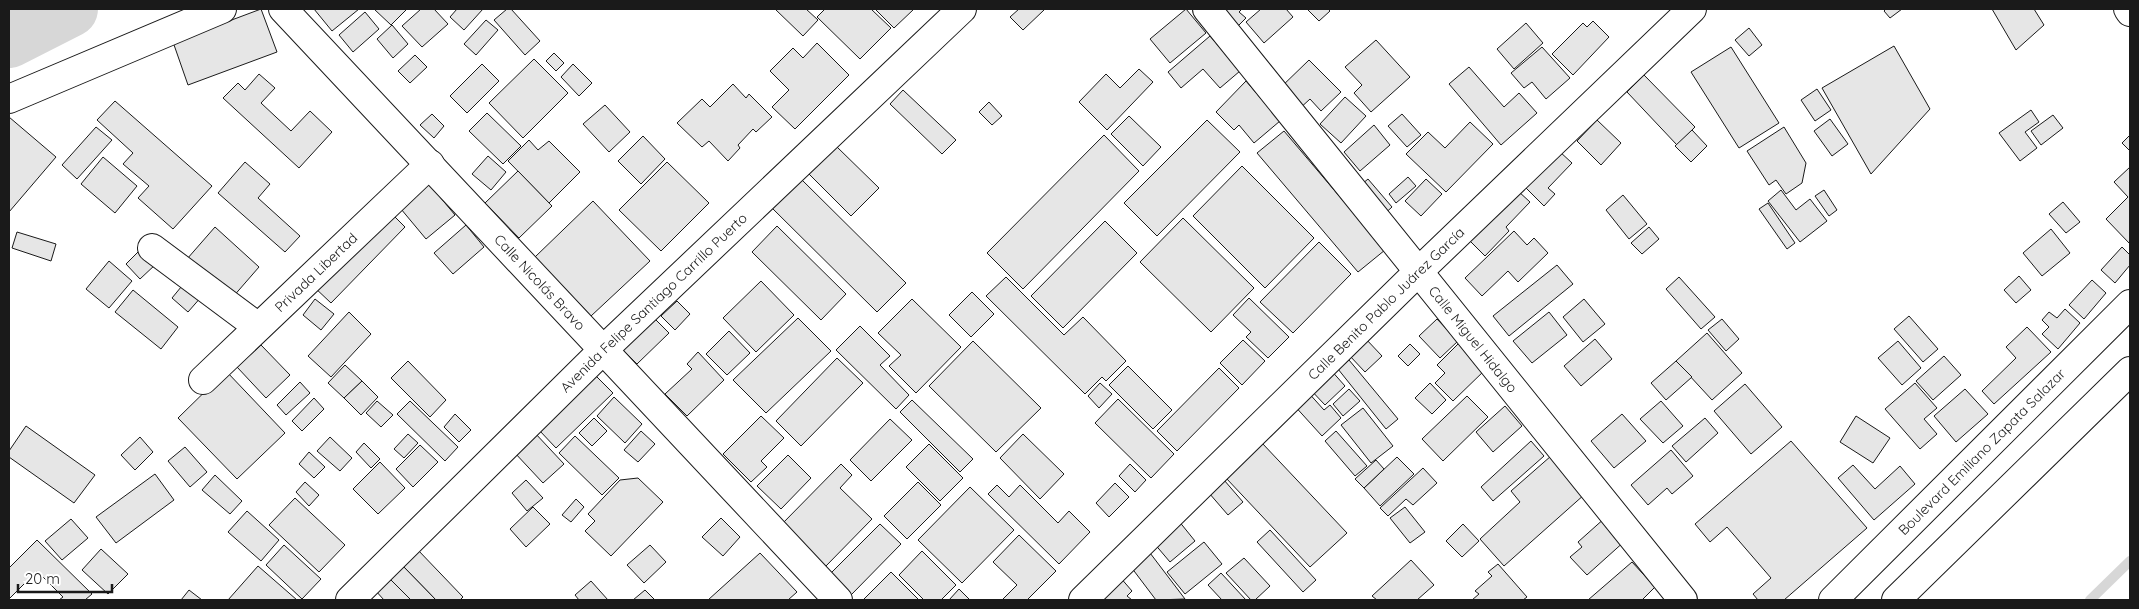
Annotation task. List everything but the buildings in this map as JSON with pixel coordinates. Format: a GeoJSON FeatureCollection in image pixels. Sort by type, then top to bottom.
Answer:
{"type":"FeatureCollection","features":[{"type":"Feature","properties":{"kind":"street"},"geometry":{"type":"LineString","coordinates":[[9,99],[222,9]]}},
{"type":"Feature","properties":{"kind":"street","name":"Calle Nicolás Bravo"},"geometry":{"type":"LineString","coordinates":[[283,9],[430,164],[602,351],[838,600]]}},
{"type":"Feature","properties":{"kind":"street","name":"Avenida Felipe Santiago Carrillo Puerto"},"geometry":{"type":"LineString","coordinates":[[350,600],[602,351],[962,9]]}},
{"type":"Feature","properties":{"kind":"street","name":"Calle Miguel Hidalgo"},"geometry":{"type":"LineString","coordinates":[[1207,9],[1683,600]]}},
{"type":"Feature","properties":{"kind":"street","name":"Calle Benito Pablo Juárez García"},"geometry":{"type":"LineString","coordinates":[[1083,600],[1418,272],[1692,9]]}},
{"type":"Feature","properties":{"kind":"street","name":"Privada Libertad"},"geometry":{"type":"LineString","coordinates":[[203,380],[430,164]]}},
{"type":"Feature","properties":{"kind":"street"},"geometry":{"type":"LineString","coordinates":[[152,248],[258,328]]}},
{"type":"Feature","properties":{"kind":"street","name":"Boulevard Emiliano Zapata Salazar"},"geometry":{"type":"LineString","coordinates":[[1833,600],[2130,304]]}},
{"type":"Feature","properties":{"kind":"street"},"geometry":{"type":"LineString","coordinates":[[1896,600],[2130,371]]}},
{"type":"Feature","properties":{"kind":"waterway"},"geometry":{"type":"LineString","coordinates":[[9,40],[70,9]]}},
{"type":"Feature","properties":{"kind":"waterway"},"geometry":{"type":"LineString","coordinates":[[2090,600],[2130,561]]}}]}
